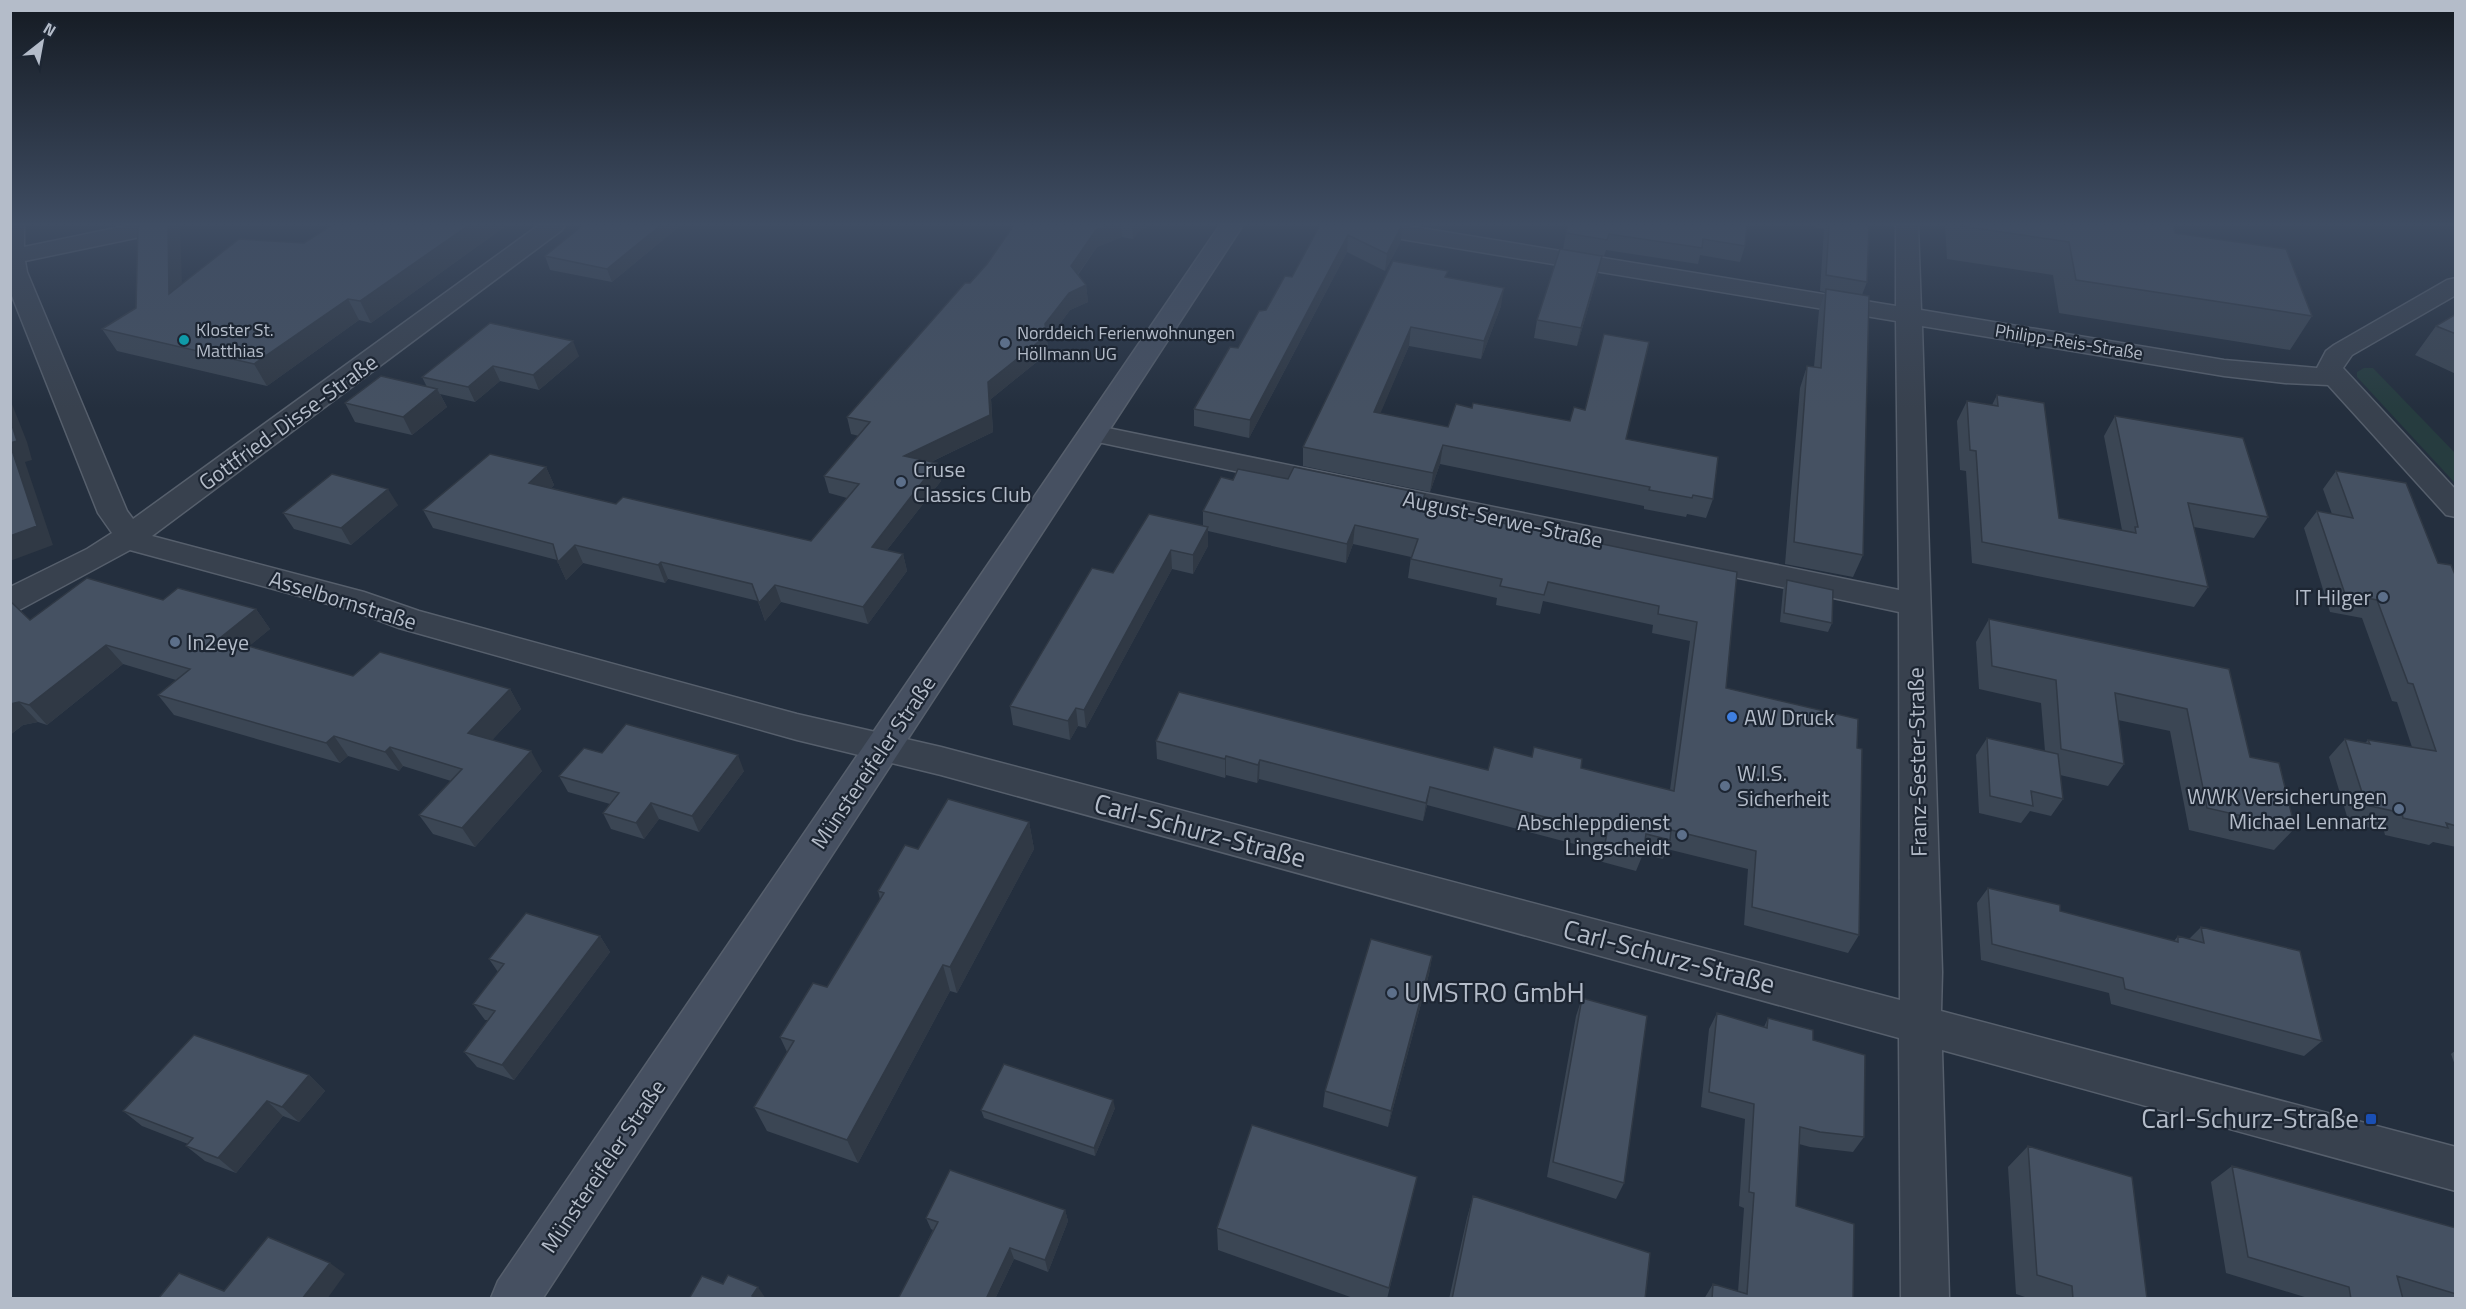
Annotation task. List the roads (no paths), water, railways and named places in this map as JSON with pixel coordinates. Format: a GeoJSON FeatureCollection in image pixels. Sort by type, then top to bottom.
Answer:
{"type":"FeatureCollection","features":[{"type":"Feature","properties":{"kind":"street"},"geometry":{"type":"LineString","coordinates":[[21,286],[113,513],[130,536]]}},
{"type":"Feature","properties":{"kind":"street","name":"Gottfried-Disse-Straße"},"geometry":{"type":"LineString","coordinates":[[10,601],[98,556],[130,536],[471,286]]}},
{"type":"Feature","properties":{"kind":"street","name":"Münstereifeler Straße"},"geometry":{"type":"LineString","coordinates":[[515,1299],[1191,286]]}},
{"type":"Feature","properties":{"kind":"street","name":"Philipp-Reis-Straße"},"geometry":{"type":"LineString","coordinates":[[1732,286],[2224,368],[2335,377]]}},
{"type":"Feature","properties":{"kind":"street","name":"Franz-Sester-Straße"},"geometry":{"type":"LineString","coordinates":[[1908,286],[1922,972],[1920,1023],[1924,1299]]}},
{"type":"Feature","properties":{"kind":"street"},"geometry":{"type":"LineString","coordinates":[[2454,286],[2343,350],[2331,363],[2330,368],[2335,377],[2456,508]]}},
{"type":"Feature","properties":{"kind":"street","name":"August-Serwe-Straße"},"geometry":{"type":"LineString","coordinates":[[1093,433],[1913,604]]}},
{"type":"Feature","properties":{"kind":"street","name":"Asselbornstraße"},"geometry":{"type":"LineString","coordinates":[[130,536],[158,548],[364,603],[410,620],[797,727],[883,748]]}},
{"type":"Feature","properties":{"kind":"street","name":"Carl-Schurz-Straße"},"geometry":{"type":"LineString","coordinates":[[883,748],[941,761],[1920,1023],[2456,1169]]}},
{"type":"Feature","properties":{"kind":"place","name":"Kloster St. Matthias"},"geometry":{"type":"Point","coordinates":[184,340]}},
{"type":"Feature","properties":{"kind":"place","name":"Norddeich Ferienwohnungen Höllmann UG"},"geometry":{"type":"Point","coordinates":[1005,343]}},
{"type":"Feature","properties":{"kind":"place","name":"Cruse Classics Club"},"geometry":{"type":"Point","coordinates":[901,482]}},
{"type":"Feature","properties":{"kind":"place","name":"IT Hilger"},"geometry":{"type":"Point","coordinates":[2383,597]}},
{"type":"Feature","properties":{"kind":"place","name":"In2eye"},"geometry":{"type":"Point","coordinates":[175,642]}},
{"type":"Feature","properties":{"kind":"place","name":"AW Druck"},"geometry":{"type":"Point","coordinates":[1732,717]}},
{"type":"Feature","properties":{"kind":"place","name":"W.I.S. Sicherheit"},"geometry":{"type":"Point","coordinates":[1725,786]}},
{"type":"Feature","properties":{"kind":"place","name":"WWK Versicherungen Michael Lennartz"},"geometry":{"type":"Point","coordinates":[2399,809]}},
{"type":"Feature","properties":{"kind":"place","name":"Abschleppdienst Lingscheidt"},"geometry":{"type":"Point","coordinates":[1682,835]}},
{"type":"Feature","properties":{"kind":"place","name":"UMSTRO GmbH"},"geometry":{"type":"Point","coordinates":[1392,993]}},
{"type":"Feature","properties":{"kind":"place","name":"Carl-Schurz-Straße"},"geometry":{"type":"Point","coordinates":[2371,1119]}}]}
